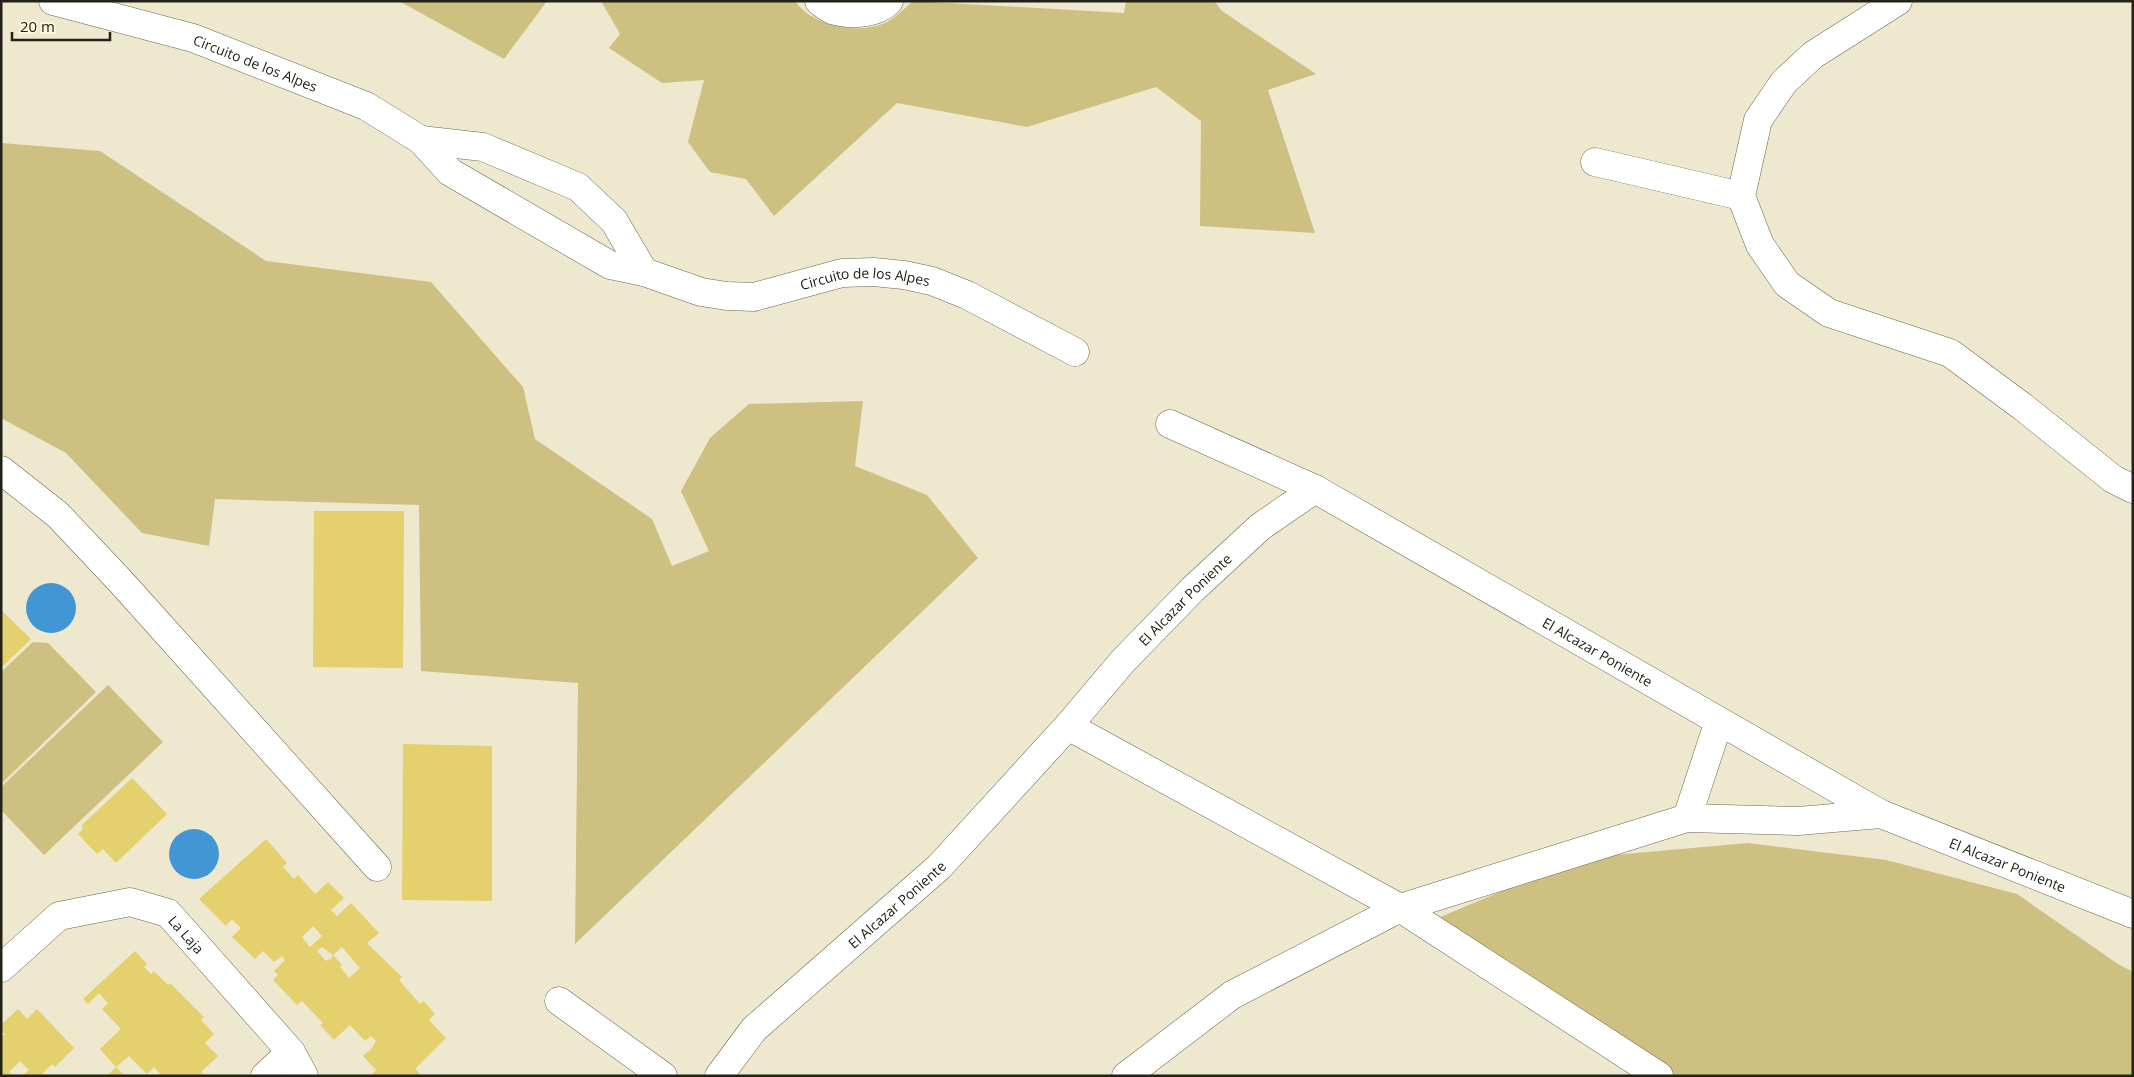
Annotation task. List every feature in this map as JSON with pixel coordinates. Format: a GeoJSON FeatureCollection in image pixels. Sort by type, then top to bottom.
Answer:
{"type":"FeatureCollection","features":[{"type":"Feature","properties":{"kind":"street","name":"Circuito de los Alpes"},"geometry":{"type":"LineString","coordinates":[[53,1],[193,38],[366,106],[421,140],[450,172],[610,265],[644,272],[701,292],[727,296],[754,297],[842,273],[873,272],[904,275],[932,281],[967,295],[1075,352]]}},
{"type":"Feature","properties":{"kind":"street"},"geometry":{"type":"LineString","coordinates":[[819,1],[830,10],[858,14],[886,5],[889,1]]}},
{"type":"Feature","properties":{"kind":"street"},"geometry":{"type":"LineString","coordinates":[[1898,1],[1813,55],[1784,82],[1758,120],[1741,196],[1760,245],[1787,284],[1829,313],[1950,353],[2023,407],[2113,478],[2133,489]]}},
{"type":"Feature","properties":{"kind":"street","name":"Circuito de los Alpes"},"geometry":{"type":"LineString","coordinates":[[421,140],[482,147],[578,187],[614,221],[644,272]]}},
{"type":"Feature","properties":{"kind":"street"},"geometry":{"type":"LineString","coordinates":[[1595,162],[1741,196]]}},
{"type":"Feature","properties":{"kind":"street","name":"El Alcazar Poniente"},"geometry":{"type":"LineString","coordinates":[[1170,424],[1316,489],[1881,814],[2133,914]]}},
{"type":"Feature","properties":{"kind":"street"},"geometry":{"type":"LineString","coordinates":[[1,470],[58,516],[122,583],[376,868]]}},
{"type":"Feature","properties":{"kind":"street","name":"El Alcazar Poniente"},"geometry":{"type":"LineString","coordinates":[[719,1076],[754,1029],[939,867],[1068,726],[1123,660],[1193,589],[1260,527],[1316,489]]}},
{"type":"Feature","properties":{"kind":"street"},"geometry":{"type":"LineString","coordinates":[[1687,818],[1719,720]]}},
{"type":"Feature","properties":{"kind":"street"},"geometry":{"type":"LineString","coordinates":[[1068,726],[1400,908],[1659,1076]]}},
{"type":"Feature","properties":{"kind":"street","name":"El Alcazar Poniente"},"geometry":{"type":"LineString","coordinates":[[1126,1076],[1232,995],[1400,908],[1687,818],[1798,821],[1881,814]]}},
{"type":"Feature","properties":{"kind":"street","name":"La Laja"},"geometry":{"type":"LineString","coordinates":[[1,968],[59,916],[130,902],[168,913],[291,1052],[304,1076]]}},
{"type":"Feature","properties":{"kind":"street"},"geometry":{"type":"LineString","coordinates":[[559,1001],[663,1076]]}},
{"type":"Feature","properties":{"kind":"street"},"geometry":{"type":"LineString","coordinates":[[265,1076],[291,1052]]}},
{"type":"Feature","properties":{"kind":"shaded area"},"geometry":{"type":"Polygon","coordinates":[[[399,1],[547,1],[504,59],[399,1]]]}},
{"type":"Feature","properties":{"kind":"shaded area"},"geometry":{"type":"Polygon","coordinates":[[[601,1],[795,1],[812,17],[824,22],[836,26],[862,28],[874,27],[885,23],[913,1],[1124,13],[1126,1],[1214,1],[1222,11],[1316,74],[1268,90],[1315,233],[1200,226],[1201,121],[1156,87],[1027,127],[897,103],[774,216],[746,179],[710,172],[688,142],[704,80],[662,83],[609,48],[620,34],[601,1]]]}},
{"type":"Feature","properties":{"kind":"shaded area"},"geometry":{"type":"Polygon","coordinates":[[[1,143],[100,151],[266,261],[431,282],[523,387],[535,439],[652,519],[672,566],[709,551],[681,491],[710,438],[749,404],[863,401],[855,466],[927,495],[978,558],[575,944],[578,683],[421,671],[419,505],[215,499],[209,546],[142,533],[66,453],[1,418],[1,143]]]}},
{"type":"Feature","properties":{"kind":"shaded area"},"geometry":{"type":"Polygon","coordinates":[[[33,642],[48,643],[96,692],[1,784],[1,672],[33,642]]]}},
{"type":"Feature","properties":{"kind":"shaded area"},"geometry":{"type":"Polygon","coordinates":[[[108,685],[163,742],[44,855],[1,810],[1,787],[108,685]]]}},
{"type":"Feature","properties":{"kind":"shaded area"},"geometry":{"type":"Polygon","coordinates":[[[1748,843],[1886,860],[2017,894],[2118,964],[2133,972],[2133,1076],[1673,1076],[1426,923],[1581,858],[1748,843]]]}},
{"type":"Feature","properties":{"kind":"water"},"geometry":{"type":"Polygon","coordinates":[[[51,583],[60,585],[71,594],[76,608],[74,617],[65,628],[51,633],[42,631],[31,622],[26,608],[28,599],[37,588],[51,583]]]}},
{"type":"Feature","properties":{"kind":"water"},"geometry":{"type":"Polygon","coordinates":[[[199,829],[212,836],[218,844],[218,864],[212,872],[204,878],[189,879],[176,872],[170,864],[169,849],[176,836],[184,830],[199,829]]]}},
{"type":"Feature","properties":{"kind":"building"},"geometry":{"type":"Polygon","coordinates":[[[314,511],[404,511],[403,668],[313,667],[314,511]]]}},
{"type":"Feature","properties":{"kind":"building"},"geometry":{"type":"Polygon","coordinates":[[[1,610],[31,639],[1,668],[1,610]]]}},
{"type":"Feature","properties":{"kind":"building"},"geometry":{"type":"Polygon","coordinates":[[[403,744],[492,746],[492,901],[402,900],[403,744]]]}},
{"type":"Feature","properties":{"kind":"building"},"geometry":{"type":"Polygon","coordinates":[[[132,778],[167,814],[116,863],[103,849],[97,854],[78,834],[83,829],[81,826],[132,778]]]}},
{"type":"Feature","properties":{"kind":"building"},"geometry":{"type":"Polygon","coordinates":[[[266,839],[287,863],[283,867],[294,879],[298,875],[315,894],[328,882],[344,898],[331,910],[337,916],[351,903],[379,933],[367,943],[402,977],[399,980],[420,1004],[424,1001],[435,1014],[429,1020],[446,1038],[415,1069],[422,1076],[370,1076],[376,1070],[363,1056],[372,1048],[376,1041],[371,1036],[365,1041],[350,1025],[334,1040],[320,1025],[323,1023],[302,1001],[297,1005],[273,980],[278,975],[274,971],[285,960],[282,956],[274,962],[263,951],[255,959],[232,937],[241,928],[232,919],[226,926],[199,899],[266,839]],[[313,926],[302,937],[310,947],[322,936],[313,926]],[[322,947],[317,951],[326,961],[330,960],[333,955],[322,947]],[[342,947],[333,955],[342,965],[340,967],[349,978],[360,968],[342,947]]]}},
{"type":"Feature","properties":{"kind":"building"},"geometry":{"type":"Polygon","coordinates":[[[135,951],[147,964],[144,967],[151,974],[154,971],[168,985],[170,983],[204,1017],[201,1020],[214,1034],[205,1043],[218,1056],[201,1072],[205,1076],[162,1076],[154,1067],[147,1074],[129,1056],[116,1067],[100,1049],[121,1029],[102,1009],[108,1003],[99,993],[88,1004],[83,999],[135,951]]]}},
{"type":"Feature","properties":{"kind":"building"},"geometry":{"type":"Polygon","coordinates":[[[18,1009],[27,1019],[37,1009],[74,1048],[55,1067],[52,1064],[40,1076],[22,1076],[29,1070],[20,1061],[9,1072],[13,1076],[1,1076],[1,1037],[5,1034],[1,1031],[1,1025],[18,1009]]]}},
{"type":"Feature","properties":{"kind":"building"},"geometry":{"type":"Polygon","coordinates":[[[116,1067],[125,1076],[107,1076],[116,1067]]]}}]}
